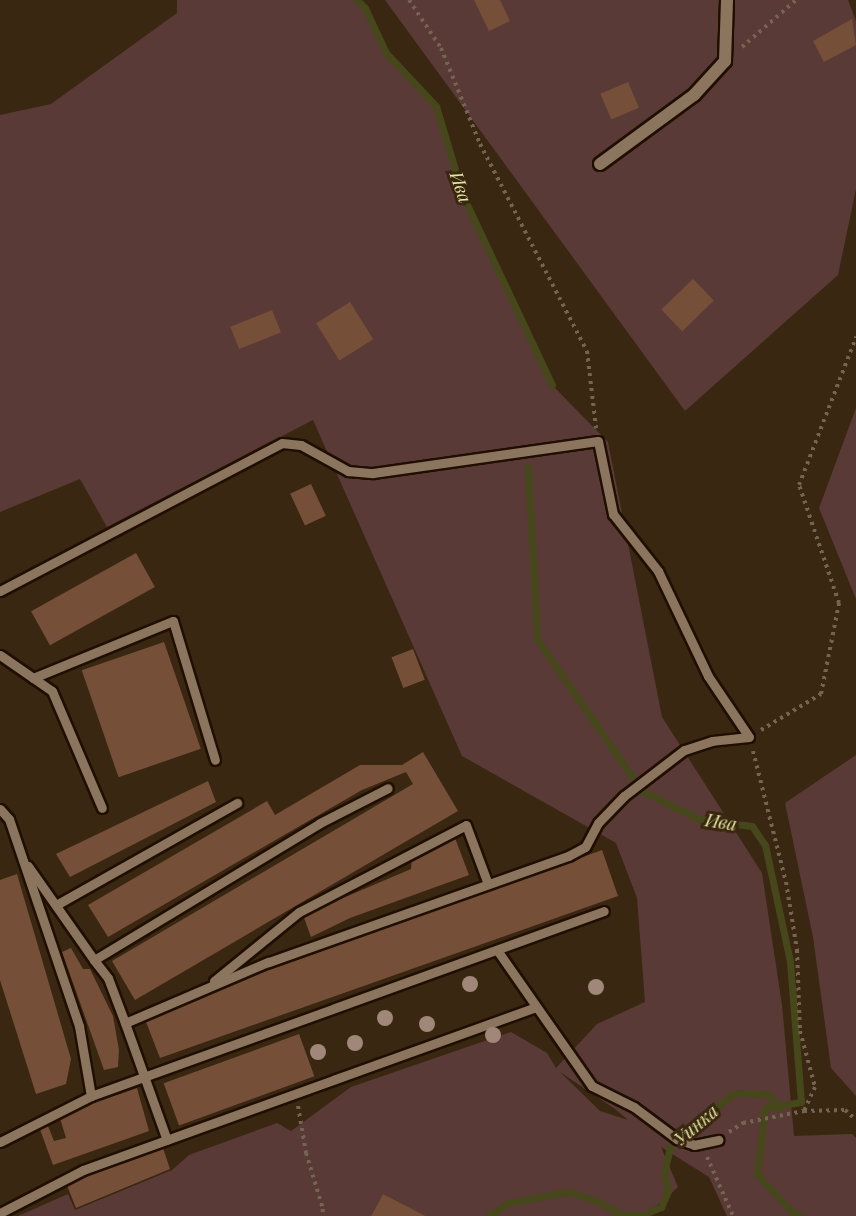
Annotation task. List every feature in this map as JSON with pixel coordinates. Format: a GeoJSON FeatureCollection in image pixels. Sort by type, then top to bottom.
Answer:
{"type":"FeatureCollection","features":[{"type":"Feature","properties":{"kind":"street"},"geometry":{"type":"LineString","coordinates":[[600,164],[694,95],[725,61],[727,0]]}},
{"type":"Feature","properties":{"kind":"lane"},"geometry":{"type":"LineString","coordinates":[[0,591],[282,443],[301,445],[335,466],[359,473],[519,452],[554,450],[598,441],[613,514],[658,571],[708,676],[749,737],[712,741],[684,750],[624,796],[598,823],[585,847],[268,962],[125,1023]]}},
{"type":"Feature","properties":{"kind":"lane"},"geometry":{"type":"LineString","coordinates":[[33,678],[172,621],[215,760]]}},
{"type":"Feature","properties":{"kind":"lane"},"geometry":{"type":"LineString","coordinates":[[0,655],[52,691],[102,808]]}},
{"type":"Feature","properties":{"kind":"lane"},"geometry":{"type":"LineString","coordinates":[[94,960],[320,823],[388,788]]}},
{"type":"Feature","properties":{"kind":"lane"},"geometry":{"type":"LineString","coordinates":[[56,905],[237,803]]}},
{"type":"Feature","properties":{"kind":"lane"},"geometry":{"type":"LineString","coordinates":[[0,809],[9,819],[79,1026],[92,1096]]}},
{"type":"Feature","properties":{"kind":"lane"},"geometry":{"type":"LineString","coordinates":[[205,988],[298,912],[466,825],[488,884]]}},
{"type":"Feature","properties":{"kind":"lane"},"geometry":{"type":"LineString","coordinates":[[23,858],[108,978],[167,1140]]}},
{"type":"Feature","properties":{"kind":"lane"},"geometry":{"type":"LineString","coordinates":[[0,1142],[92,1096],[604,911]]}},
{"type":"Feature","properties":{"kind":"lane"},"geometry":{"type":"LineString","coordinates":[[497,950],[592,1086],[634,1107],[678,1139],[694,1145],[718,1140]]}},
{"type":"Feature","properties":{"kind":"lane"},"geometry":{"type":"LineString","coordinates":[[0,1213],[83,1170],[535,1007]]}},
{"type":"Feature","properties":{"kind":"path"},"geometry":{"type":"LineString","coordinates":[[409,0],[441,48],[480,144],[587,351],[598,441]]}},
{"type":"Feature","properties":{"kind":"path"},"geometry":{"type":"LineString","coordinates":[[725,61],[796,0]]}},
{"type":"Feature","properties":{"kind":"path"},"geometry":{"type":"LineString","coordinates":[[804,1111],[815,1087],[800,1031],[797,950],[786,882],[769,824],[749,737],[821,694],[839,603],[799,485],[856,337]]}},
{"type":"Feature","properties":{"kind":"path"},"geometry":{"type":"LineString","coordinates":[[296,1094],[306,1153],[323,1209],[322,1216]]}},
{"type":"Feature","properties":{"kind":"path"},"geometry":{"type":"LineString","coordinates":[[734,1216],[707,1156],[718,1140],[743,1123],[804,1111],[845,1110],[856,1120]]}},
{"type":"Feature","properties":{"kind":"shaded area"},"geometry":{"type":"Polygon","coordinates":[[[177,0],[357,0],[365,8],[386,53],[436,106],[463,196],[552,385],[608,442],[662,717],[762,873],[782,1005],[794,1136],[852,1134],[856,1138],[856,1216],[727,1216],[709,1177],[661,1147],[678,1187],[645,1216],[426,1216],[383,1194],[371,1216],[18,1216],[68,1194],[75,1210],[172,1170],[189,1155],[277,1123],[291,1131],[351,1087],[511,1032],[547,1053],[556,1068],[597,1024],[645,1002],[637,898],[616,843],[462,756],[313,420],[107,527],[80,479],[0,512],[0,115],[51,104],[177,13],[177,0]],[[560,1072],[600,1111],[628,1120],[560,1072]]]}},
{"type":"Feature","properties":{"kind":"shaded area"},"geometry":{"type":"Polygon","coordinates":[[[385,0],[848,0],[856,21],[856,189],[838,275],[685,411],[385,0]]]}},
{"type":"Feature","properties":{"kind":"shaded area"},"geometry":{"type":"Polygon","coordinates":[[[856,408],[856,599],[819,508],[856,408]]]}},
{"type":"Feature","properties":{"kind":"shaded area"},"geometry":{"type":"Polygon","coordinates":[[[856,755],[856,1096],[831,1068],[813,937],[785,803],[856,755]]]}},
{"type":"Feature","properties":{"kind":"building"},"geometry":{"type":"Polygon","coordinates":[[[474,0],[500,0],[510,21],[489,31],[474,0]]]}},
{"type":"Feature","properties":{"kind":"building"},"geometry":{"type":"Polygon","coordinates":[[[852,19],[856,45],[824,62],[813,41],[852,19]]]}},
{"type":"Feature","properties":{"kind":"building"},"geometry":{"type":"Polygon","coordinates":[[[628,82],[639,108],[611,119],[600,94],[628,82]]]}},
{"type":"Feature","properties":{"kind":"building"},"geometry":{"type":"Polygon","coordinates":[[[693,279],[714,301],[682,331],[661,310],[693,279]]]}},
{"type":"Feature","properties":{"kind":"building"},"geometry":{"type":"Polygon","coordinates":[[[350,302],[373,339],[339,361],[316,323],[350,302]]]}},
{"type":"Feature","properties":{"kind":"building"},"geometry":{"type":"Polygon","coordinates":[[[272,310],[281,332],[239,349],[230,327],[272,310]]]}},
{"type":"Feature","properties":{"kind":"building"},"geometry":{"type":"Polygon","coordinates":[[[311,484],[326,516],[305,525],[290,494],[311,484]]]}},
{"type":"Feature","properties":{"kind":"building"},"geometry":{"type":"Polygon","coordinates":[[[136,553],[155,587],[50,645],[31,611],[136,553]]]}},
{"type":"Feature","properties":{"kind":"building"},"geometry":{"type":"Polygon","coordinates":[[[164,642],[201,749],[119,777],[82,670],[164,642]]]}},
{"type":"Feature","properties":{"kind":"building"},"geometry":{"type":"Polygon","coordinates":[[[413,649],[425,680],[403,688],[392,657],[413,649]]]}},
{"type":"Feature","properties":{"kind":"building"},"geometry":{"type":"Polygon","coordinates":[[[423,752],[458,811],[135,1000],[112,961],[413,784],[406,772],[362,790],[108,937],[88,905],[267,801],[275,815],[360,765],[402,765],[423,752]]]}},
{"type":"Feature","properties":{"kind":"building"},"geometry":{"type":"Polygon","coordinates":[[[208,781],[216,802],[70,877],[56,854],[208,781]]]}},
{"type":"Feature","properties":{"kind":"building"},"geometry":{"type":"Polygon","coordinates":[[[455,838],[469,875],[350,918],[311,937],[303,915],[411,869],[412,858],[455,838]]]}},
{"type":"Feature","properties":{"kind":"building"},"geometry":{"type":"Polygon","coordinates":[[[602,850],[618,896],[160,1058],[146,1022],[261,973],[602,850]]]}},
{"type":"Feature","properties":{"kind":"building"},"geometry":{"type":"Polygon","coordinates":[[[17,874],[71,1059],[66,1084],[36,1094],[0,980],[0,880],[17,874]]]}},
{"type":"Feature","properties":{"kind":"building"},"geometry":{"type":"Polygon","coordinates":[[[71,948],[83,969],[90,969],[113,1016],[119,1050],[118,1067],[104,1070],[62,952],[71,948]]]}},
{"type":"Feature","properties":{"kind":"building"},"geometry":{"type":"Polygon","coordinates":[[[299,1034],[314,1076],[179,1126],[164,1083],[299,1034]]]}},
{"type":"Feature","properties":{"kind":"building"},"geometry":{"type":"Polygon","coordinates":[[[137,1088],[149,1131],[53,1165],[38,1124],[46,1121],[54,1141],[66,1138],[59,1115],[137,1088]]]}},
{"type":"Feature","properties":{"kind":"building"},"geometry":{"type":"Polygon","coordinates":[[[163,1148],[170,1169],[76,1208],[66,1183],[163,1148]]]}},
{"type":"Feature","properties":{"kind":"building"},"geometry":{"type":"Polygon","coordinates":[[[383,1194],[426,1216],[371,1216],[383,1194]]]}},
{"type":"Feature","properties":{"kind":"waterway","name":"Ива"},"geometry":{"type":"LineString","coordinates":[[357,0],[365,8],[386,53],[436,106],[463,196],[552,385]]}},
{"type":"Feature","properties":{"kind":"waterway","name":"Ива"},"geometry":{"type":"LineString","coordinates":[[528,467],[537,639],[642,791],[699,819],[752,826],[765,845],[790,962],[801,1102],[765,1108],[757,1174],[791,1211],[800,1216]]}},
{"type":"Feature","properties":{"kind":"waterway","name":"Уинка"},"geometry":{"type":"LineString","coordinates":[[488,1216],[508,1203],[567,1192],[595,1200],[622,1215],[642,1215],[661,1207],[668,1191],[664,1172],[671,1144],[734,1093],[768,1094],[779,1108]]}}]}
